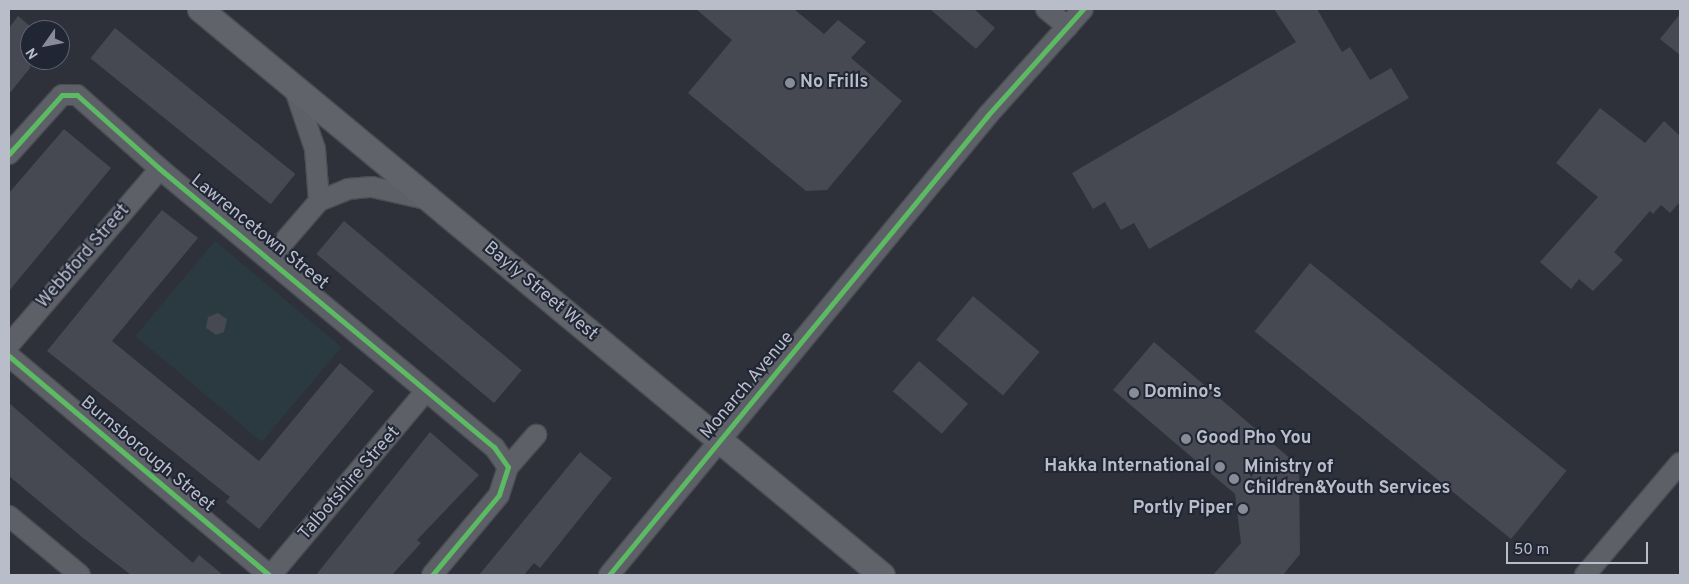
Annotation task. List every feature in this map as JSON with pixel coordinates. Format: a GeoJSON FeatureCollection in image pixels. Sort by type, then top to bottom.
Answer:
{"type":"FeatureCollection","features":[{"type":"Feature","properties":{"kind":"main road","name":"Bayly Street West"},"geometry":{"type":"LineString","coordinates":[[200,9],[882,575]]}},
{"type":"Feature","properties":{"kind":"street"},"geometry":{"type":"LineString","coordinates":[[1046,9],[1068,27]]}},
{"type":"Feature","properties":{"kind":"street","name":"Monarch Avenue"},"geometry":{"type":"LineString","coordinates":[[609,575],[988,115],[1083,9]]}},
{"type":"Feature","properties":{"kind":"street"},"geometry":{"type":"LineString","coordinates":[[294,87],[315,148],[319,201]]}},
{"type":"Feature","properties":{"kind":"street","name":"Lawrencetown Street"},"geometry":{"type":"LineString","coordinates":[[9,154],[62,95],[77,95],[160,169],[494,447],[508,467]]}},
{"type":"Feature","properties":{"kind":"street","name":"Webbford Street"},"geometry":{"type":"LineString","coordinates":[[9,345],[160,169]]}},
{"type":"Feature","properties":{"kind":"street"},"geometry":{"type":"LineString","coordinates":[[269,260],[319,201],[348,189],[372,187],[429,200]]}},
{"type":"Feature","properties":{"kind":"street","name":"Burnsborough Street"},"geometry":{"type":"LineString","coordinates":[[9,356],[270,575]]}},
{"type":"Feature","properties":{"kind":"street","name":"Talbotshire Street"},"geometry":{"type":"LineString","coordinates":[[270,575],[426,391]]}},
{"type":"Feature","properties":{"kind":"street"},"geometry":{"type":"LineString","coordinates":[[432,575],[499,495],[508,467],[536,435]]}},
{"type":"Feature","properties":{"kind":"street"},"geometry":{"type":"LineString","coordinates":[[1585,575],[1680,463]]}},
{"type":"Feature","properties":{"kind":"street"},"geometry":{"type":"LineString","coordinates":[[9,516],[80,575]]}},
{"type":"Feature","properties":{"kind":"shaded area"},"geometry":{"type":"Polygon","coordinates":[[[215,241],[341,347],[262,442],[135,336],[215,241]]]}},
{"type":"Feature","properties":{"kind":"building"},"geometry":{"type":"Polygon","coordinates":[[[696,9],[794,9],[824,34],[838,20],[866,42],[851,58],[902,101],[827,190],[806,191],[688,93],[732,40],[696,9]]]}},
{"type":"Feature","properties":{"kind":"building"},"geometry":{"type":"Polygon","coordinates":[[[930,9],[974,9],[995,28],[976,49],[930,9]]]}},
{"type":"Feature","properties":{"kind":"building"},"geometry":{"type":"Polygon","coordinates":[[[1274,9],[1317,9],[1342,52],[1350,47],[1370,80],[1391,68],[1409,98],[1149,249],[1134,223],[1121,230],[1105,202],[1093,209],[1072,173],[1296,42],[1274,9]]]}},
{"type":"Feature","properties":{"kind":"building"},"geometry":{"type":"Polygon","coordinates":[[[1680,14],[1680,55],[1660,39],[1680,14]]]}},
{"type":"Feature","properties":{"kind":"building"},"geometry":{"type":"Polygon","coordinates":[[[18,16],[23,20],[20,20],[20,70],[28,70],[9,94],[9,28],[18,16]]]}},
{"type":"Feature","properties":{"kind":"building"},"geometry":{"type":"Polygon","coordinates":[[[115,28],[295,174],[271,204],[90,58],[115,28]]]}},
{"type":"Feature","properties":{"kind":"building"},"geometry":{"type":"Polygon","coordinates":[[[1600,108],[1645,143],[1664,121],[1680,136],[1680,202],[1670,213],[1661,205],[1653,214],[1650,211],[1614,252],[1623,260],[1593,291],[1579,279],[1571,289],[1540,262],[1598,197],[1556,163],[1600,108]]]}},
{"type":"Feature","properties":{"kind":"building"},"geometry":{"type":"Polygon","coordinates":[[[64,129],[111,168],[9,291],[9,193],[64,129]]]}},
{"type":"Feature","properties":{"kind":"building"},"geometry":{"type":"Polygon","coordinates":[[[162,210],[198,238],[112,341],[259,461],[340,363],[374,391],[259,529],[226,502],[230,497],[47,351],[162,210]]]}},
{"type":"Feature","properties":{"kind":"building"},"geometry":{"type":"Polygon","coordinates":[[[344,221],[522,370],[494,403],[316,254],[344,221]]]}},
{"type":"Feature","properties":{"kind":"building"},"geometry":{"type":"Polygon","coordinates":[[[1310,263],[1566,471],[1511,539],[1255,331],[1310,263]]]}},
{"type":"Feature","properties":{"kind":"building"},"geometry":{"type":"Polygon","coordinates":[[[973,296],[1040,352],[1003,396],[936,340],[973,296]]]}},
{"type":"Feature","properties":{"kind":"building"},"geometry":{"type":"Polygon","coordinates":[[[218,313],[227,319],[224,332],[216,335],[206,328],[208,317],[218,313]]]}},
{"type":"Feature","properties":{"kind":"building"},"geometry":{"type":"Polygon","coordinates":[[[1154,342],[1299,466],[1300,554],[1283,575],[1213,575],[1241,543],[1235,494],[1113,390],[1154,342]]]}},
{"type":"Feature","properties":{"kind":"building"},"geometry":{"type":"Polygon","coordinates":[[[919,361],[968,404],[942,434],[893,391],[919,361]]]}},
{"type":"Feature","properties":{"kind":"building"},"geometry":{"type":"Polygon","coordinates":[[[9,403],[193,563],[199,555],[223,575],[131,575],[83,538],[9,476],[9,403]]]}},
{"type":"Feature","properties":{"kind":"building"},"geometry":{"type":"Polygon","coordinates":[[[430,432],[479,475],[417,540],[421,543],[392,575],[316,575],[430,432]]]}},
{"type":"Feature","properties":{"kind":"building"},"geometry":{"type":"Polygon","coordinates":[[[580,452],[612,478],[540,568],[534,563],[524,575],[479,575],[580,452]]]}},
{"type":"Feature","properties":{"kind":"cycle path"},"geometry":{"type":"LineString","coordinates":[[609,575],[988,115],[1083,9]]}},
{"type":"Feature","properties":{"kind":"cycle path"},"geometry":{"type":"LineString","coordinates":[[9,154],[62,95],[77,95],[160,169],[494,447],[508,467],[499,495],[432,575]]}},
{"type":"Feature","properties":{"kind":"cycle path"},"geometry":{"type":"LineString","coordinates":[[9,356],[269,575]]}},
{"type":"Feature","properties":{"kind":"place","name":"No Frills"},"geometry":{"type":"Point","coordinates":[790,83]}},
{"type":"Feature","properties":{"kind":"place","name":"Domino's"},"geometry":{"type":"Point","coordinates":[1134,393]}},
{"type":"Feature","properties":{"kind":"place","name":"Good Pho You"},"geometry":{"type":"Point","coordinates":[1186,439]}},
{"type":"Feature","properties":{"kind":"place","name":"Hakka International"},"geometry":{"type":"Point","coordinates":[1220,467]}},
{"type":"Feature","properties":{"kind":"place","name":"Ministry of Children&Youth Services"},"geometry":{"type":"Point","coordinates":[1234,479]}},
{"type":"Feature","properties":{"kind":"place","name":"Portly Piper"},"geometry":{"type":"Point","coordinates":[1243,509]}}]}
